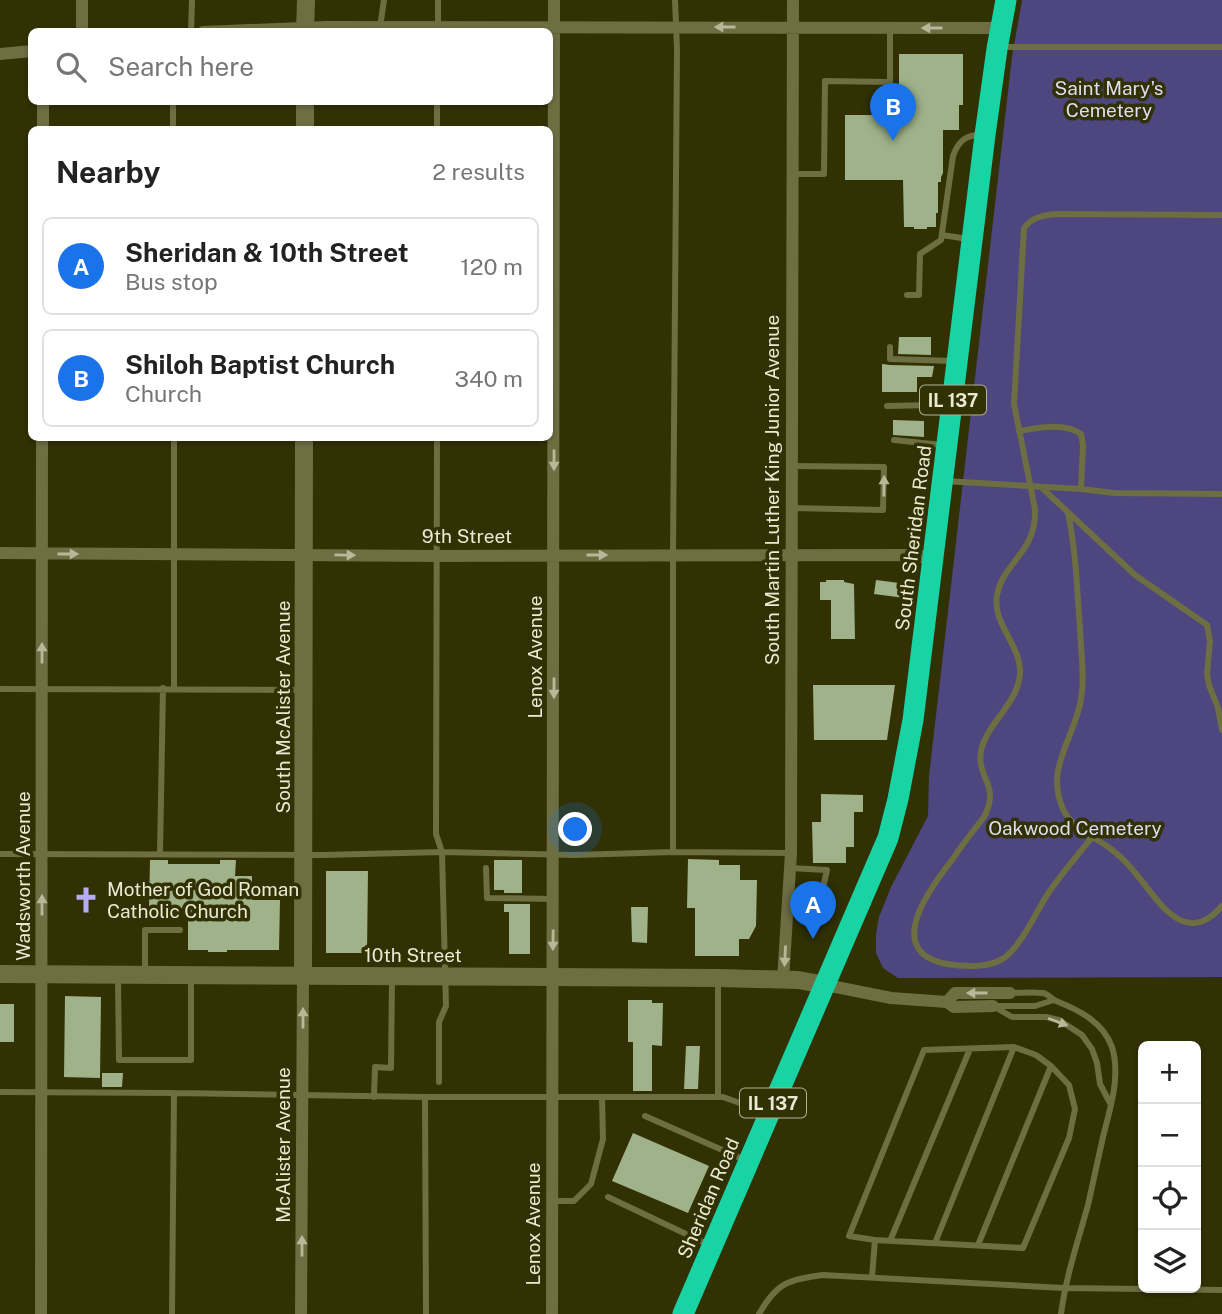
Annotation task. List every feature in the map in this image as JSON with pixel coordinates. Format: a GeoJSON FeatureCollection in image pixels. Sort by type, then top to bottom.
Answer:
{"type":"FeatureCollection","features":[{"type":"Feature","properties":{"kind":"highway","name":"South Sheridan Road"},"geometry":{"type":"LineString","coordinates":[[826,985],[888,838],[913,720],[985,135],[1006,0]]}},
{"type":"Feature","properties":{"kind":"highway","name":"Sheridan Road"},"geometry":{"type":"LineString","coordinates":[[683,1314],[826,985]]}},
{"type":"Feature","properties":{"kind":"street"},"geometry":{"type":"LineString","coordinates":[[82,0],[82,28]]}},
{"type":"Feature","properties":{"kind":"street"},"geometry":{"type":"LineString","coordinates":[[305,28],[306,0]]}},
{"type":"Feature","properties":{"kind":"street","name":"Lenox Avenue"},"geometry":{"type":"LineString","coordinates":[[552,1314],[555,0]]}},
{"type":"Feature","properties":{"kind":"street","name":"South Martin Luther King Junior Avenue"},"geometry":{"type":"LineString","coordinates":[[783,980],[791,853],[793,0]]}},
{"type":"Feature","properties":{"kind":"street"},"geometry":{"type":"LineString","coordinates":[[496,28],[890,27],[999,37]]}},
{"type":"Feature","properties":{"kind":"street"},"geometry":{"type":"LineString","coordinates":[[342,28],[409,28]]}},
{"type":"Feature","properties":{"kind":"street"},"geometry":{"type":"LineString","coordinates":[[0,54],[28,51]]}},
{"type":"Feature","properties":{"kind":"street"},"geometry":{"type":"LineString","coordinates":[[43,105],[43,126]]}},
{"type":"Feature","properties":{"kind":"street"},"geometry":{"type":"LineString","coordinates":[[305,105],[305,126]]}},
{"type":"Feature","properties":{"kind":"street","name":"Wadsworth Avenue"},"geometry":{"type":"LineString","coordinates":[[41,1314],[42,441]]}},
{"type":"Feature","properties":{"kind":"street","name":"South McAlister Avenue"},"geometry":{"type":"LineString","coordinates":[[303,976],[304,441]]}},
{"type":"Feature","properties":{"kind":"street","name":"9th Street"},"geometry":{"type":"LineString","coordinates":[[0,552],[436,556],[913,555],[934,559]]}},
{"type":"Feature","properties":{"kind":"street","name":"10th Street"},"geometry":{"type":"LineString","coordinates":[[0,974],[718,978],[798,980],[826,985]]}},
{"type":"Feature","properties":{"kind":"street","name":"McAlister Avenue"},"geometry":{"type":"LineString","coordinates":[[301,1314],[303,976]]}},
{"type":"Feature","properties":{"kind":"street"},"geometry":{"type":"LineString","coordinates":[[826,985],[891,998],[947,1002],[954,1007],[993,1006]]}},
{"type":"Feature","properties":{"kind":"street"},"geometry":{"type":"LineString","coordinates":[[947,1002],[955,993],[1010,993]]}},
{"type":"Feature","properties":{"kind":"lane"},"geometry":{"type":"LineString","coordinates":[[191,28],[192,0]]}},
{"type":"Feature","properties":{"kind":"lane"},"geometry":{"type":"LineString","coordinates":[[380,27],[384,0]]}},
{"type":"Feature","properties":{"kind":"lane"},"geometry":{"type":"LineString","coordinates":[[438,0],[438,28]]}},
{"type":"Feature","properties":{"kind":"lane"},"geometry":{"type":"LineString","coordinates":[[673,852],[675,0]]}},
{"type":"Feature","properties":{"kind":"lane"},"geometry":{"type":"LineString","coordinates":[[792,173],[824,173],[825,81],[890,82],[890,27]]}},
{"type":"Feature","properties":{"kind":"lane"},"geometry":{"type":"LineString","coordinates":[[999,37],[1222,47]]}},
{"type":"Feature","properties":{"kind":"lane"},"geometry":{"type":"LineString","coordinates":[[173,105],[173,126]]}},
{"type":"Feature","properties":{"kind":"lane"},"geometry":{"type":"LineString","coordinates":[[437,105],[437,126]]}},
{"type":"Feature","properties":{"kind":"lane"},"geometry":{"type":"LineString","coordinates":[[907,295],[919,295],[920,254],[942,240],[956,146],[971,135],[985,135]]}},
{"type":"Feature","properties":{"kind":"lane"},"geometry":{"type":"LineString","coordinates":[[1092,837],[1050,891],[1018,943],[1003,959],[984,965],[949,964],[934,961],[919,949],[914,933],[922,904],[933,884],[984,817],[991,799],[982,770],[983,745],[1018,687],[1020,676],[1018,656],[998,617],[997,597],[999,587],[1022,554],[1036,522],[1013,393],[1024,228],[1028,222],[1043,215],[1057,214],[1222,215]]}},
{"type":"Feature","properties":{"kind":"lane"},"geometry":{"type":"LineString","coordinates":[[942,235],[973,239]]}},
{"type":"Feature","properties":{"kind":"lane"},"geometry":{"type":"LineString","coordinates":[[890,347],[890,359],[957,361]]}},
{"type":"Feature","properties":{"kind":"lane"},"geometry":{"type":"LineString","coordinates":[[887,406],[932,405],[952,410]]}},
{"type":"Feature","properties":{"kind":"lane"},"geometry":{"type":"LineString","coordinates":[[1019,431],[1040,428],[1071,428],[1078,431],[1083,445],[1081,489]]}},
{"type":"Feature","properties":{"kind":"lane"},"geometry":{"type":"LineString","coordinates":[[894,440],[947,446]]}},
{"type":"Feature","properties":{"kind":"lane"},"geometry":{"type":"LineString","coordinates":[[174,441],[174,688]]}},
{"type":"Feature","properties":{"kind":"lane"},"geometry":{"type":"LineString","coordinates":[[437,441],[436,834],[442,852],[446,1006],[439,1022],[439,1082]]}},
{"type":"Feature","properties":{"kind":"lane"},"geometry":{"type":"LineString","coordinates":[[791,508],[883,510],[884,478],[884,467],[792,466]]}},
{"type":"Feature","properties":{"kind":"lane"},"geometry":{"type":"LineString","coordinates":[[943,481],[1123,494],[1222,494]]}},
{"type":"Feature","properties":{"kind":"lane"},"geometry":{"type":"LineString","coordinates":[[1041,487],[1135,575],[1206,625],[1210,641],[1207,674],[1222,730]]}},
{"type":"Feature","properties":{"kind":"lane"},"geometry":{"type":"LineString","coordinates":[[1069,513],[1076,569],[1083,675],[1077,715],[1058,764],[1058,789],[1063,810],[1079,829],[1114,851],[1128,864],[1171,915],[1190,924],[1208,920],[1222,906]]}},
{"type":"Feature","properties":{"kind":"lane"},"geometry":{"type":"LineString","coordinates":[[160,853],[163,688]]}},
{"type":"Feature","properties":{"kind":"lane"},"geometry":{"type":"LineString","coordinates":[[0,689],[304,690]]}},
{"type":"Feature","properties":{"kind":"lane"},"geometry":{"type":"LineString","coordinates":[[0,853],[791,853]]}},
{"type":"Feature","properties":{"kind":"lane"},"geometry":{"type":"LineString","coordinates":[[486,868],[487,898],[553,898]]}},
{"type":"Feature","properties":{"kind":"lane"},"geometry":{"type":"LineString","coordinates":[[790,868],[827,870],[819,906]]}},
{"type":"Feature","properties":{"kind":"lane"},"geometry":{"type":"LineString","coordinates":[[145,975],[145,930],[180,930]]}},
{"type":"Feature","properties":{"kind":"lane"},"geometry":{"type":"LineString","coordinates":[[118,974],[119,1060],[191,1060],[191,975]]}},
{"type":"Feature","properties":{"kind":"lane"},"geometry":{"type":"LineString","coordinates":[[374,1097],[375,1068],[391,1068],[392,976]]}},
{"type":"Feature","properties":{"kind":"lane"},"geometry":{"type":"LineString","coordinates":[[718,978],[718,1097]]}},
{"type":"Feature","properties":{"kind":"lane"},"geometry":{"type":"LineString","coordinates":[[1010,993],[1045,993],[1054,1000],[1079,1010],[1094,1021],[1112,1047],[1115,1070],[1111,1105],[1088,1205],[1064,1288],[1061,1314]]}},
{"type":"Feature","properties":{"kind":"lane"},"geometry":{"type":"LineString","coordinates":[[993,1006],[1035,1006],[1054,1000]]}},
{"type":"Feature","properties":{"kind":"lane"},"geometry":{"type":"LineString","coordinates":[[993,1006],[1012,1017],[1046,1017],[1059,1020],[1082,1035],[1092,1049],[1100,1084],[1111,1105]]}},
{"type":"Feature","properties":{"kind":"lane"},"geometry":{"type":"LineString","coordinates":[[935,1243],[1014,1048]]}},
{"type":"Feature","properties":{"kind":"lane"},"geometry":{"type":"LineString","coordinates":[[1014,1048],[1036,1055],[1069,1085],[1074,1109],[1069,1138],[1023,1248],[875,1240],[849,1236],[924,1051],[970,1049],[1014,1048]]}},
{"type":"Feature","properties":{"kind":"lane"},"geometry":{"type":"LineString","coordinates":[[890,1241],[970,1049]]}},
{"type":"Feature","properties":{"kind":"lane"},"geometry":{"type":"LineString","coordinates":[[978,1245],[1051,1066]]}},
{"type":"Feature","properties":{"kind":"lane"},"geometry":{"type":"LineString","coordinates":[[0,1092],[374,1097],[723,1097],[769,1114]]}},
{"type":"Feature","properties":{"kind":"lane"},"geometry":{"type":"LineString","coordinates":[[172,1314],[174,1093]]}},
{"type":"Feature","properties":{"kind":"lane"},"geometry":{"type":"LineString","coordinates":[[425,1097],[426,1314]]}},
{"type":"Feature","properties":{"kind":"lane"},"geometry":{"type":"LineString","coordinates":[[553,1201],[573,1202],[591,1184],[603,1139],[602,1097]]}},
{"type":"Feature","properties":{"kind":"lane"},"geometry":{"type":"LineString","coordinates":[[645,1115],[748,1161]]}},
{"type":"Feature","properties":{"kind":"lane"},"geometry":{"type":"LineString","coordinates":[[608,1197],[712,1246]]}},
{"type":"Feature","properties":{"kind":"lane"},"geometry":{"type":"LineString","coordinates":[[872,1278],[875,1240]]}},
{"type":"Feature","properties":{"kind":"lane"},"geometry":{"type":"LineString","coordinates":[[759,1314],[769,1296],[791,1280],[823,1275],[1064,1288],[1222,1290]]}},
{"type":"Feature","properties":{"kind":"green space","name":"Oakwood Cemetery"},"geometry":{"type":"Polygon","coordinates":[[[1022,0],[1222,0],[1222,977],[898,978],[883,968],[876,953],[879,917],[891,887],[928,816],[929,776],[1012,57],[1022,0]]]}},
{"type":"Feature","properties":{"kind":"building"},"geometry":{"type":"Polygon","coordinates":[[[899,54],[963,54],[963,105],[959,105],[959,130],[943,130],[943,173],[941,182],[938,182],[936,227],[927,229],[904,227],[903,180],[845,180],[845,115],[899,115],[899,54]]]}},
{"type":"Feature","properties":{"kind":"building"},"geometry":{"type":"Polygon","coordinates":[[[899,337],[931,337],[931,355],[898,354],[899,337]]]}},
{"type":"Feature","properties":{"kind":"building"},"geometry":{"type":"Polygon","coordinates":[[[882,364],[934,366],[932,377],[917,377],[917,392],[882,392],[882,364]]]}},
{"type":"Feature","properties":{"kind":"building"},"geometry":{"type":"Polygon","coordinates":[[[893,420],[924,421],[924,437],[893,435],[893,420]]]}},
{"type":"Feature","properties":{"kind":"building"},"geometry":{"type":"Polygon","coordinates":[[[844,580],[854,584],[855,639],[831,639],[831,600],[820,600],[820,582],[844,580]]]}},
{"type":"Feature","properties":{"kind":"building"},"geometry":{"type":"Polygon","coordinates":[[[876,580],[907,584],[905,598],[874,594],[876,580]]]}},
{"type":"Feature","properties":{"kind":"building"},"geometry":{"type":"Polygon","coordinates":[[[813,685],[895,685],[887,740],[814,740],[813,685]]]}},
{"type":"Feature","properties":{"kind":"building"},"geometry":{"type":"Polygon","coordinates":[[[821,794],[863,795],[863,812],[854,812],[854,847],[846,847],[846,863],[813,863],[812,822],[821,822],[821,794]]]}},
{"type":"Feature","properties":{"kind":"building"},"geometry":{"type":"Polygon","coordinates":[[[688,859],[719,860],[719,865],[740,865],[740,880],[757,880],[756,926],[749,939],[739,939],[739,956],[695,956],[695,908],[687,908],[688,859]]]}},
{"type":"Feature","properties":{"kind":"building"},"geometry":{"type":"Polygon","coordinates":[[[150,860],[168,860],[168,864],[220,864],[220,860],[236,860],[235,876],[252,876],[252,900],[280,900],[279,950],[188,950],[188,908],[149,908],[150,860]]]}},
{"type":"Feature","properties":{"kind":"building"},"geometry":{"type":"Polygon","coordinates":[[[494,860],[522,860],[522,893],[494,890],[494,860]]]}},
{"type":"Feature","properties":{"kind":"building"},"geometry":{"type":"Polygon","coordinates":[[[326,871],[368,871],[367,953],[326,953],[326,871]]]}},
{"type":"Feature","properties":{"kind":"building"},"geometry":{"type":"Polygon","coordinates":[[[504,904],[530,904],[530,954],[509,954],[509,912],[504,912],[504,904]]]}},
{"type":"Feature","properties":{"kind":"building"},"geometry":{"type":"Polygon","coordinates":[[[631,907],[648,907],[647,943],[632,942],[631,907]]]}},
{"type":"Feature","properties":{"kind":"building"},"geometry":{"type":"Polygon","coordinates":[[[65,996],[101,997],[100,1078],[64,1077],[65,996]]]}},
{"type":"Feature","properties":{"kind":"building"},"geometry":{"type":"Polygon","coordinates":[[[628,1000],[663,1003],[662,1046],[652,1045],[652,1091],[633,1091],[633,1042],[628,1042],[628,1000]]]}},
{"type":"Feature","properties":{"kind":"building"},"geometry":{"type":"Polygon","coordinates":[[[0,1004],[14,1004],[14,1042],[0,1042],[0,1004]]]}},
{"type":"Feature","properties":{"kind":"building"},"geometry":{"type":"Polygon","coordinates":[[[686,1046],[700,1046],[698,1089],[684,1089],[686,1046]]]}},
{"type":"Feature","properties":{"kind":"building"},"geometry":{"type":"Polygon","coordinates":[[[102,1073],[123,1073],[122,1087],[102,1087],[102,1073]]]}},
{"type":"Feature","properties":{"kind":"building"},"geometry":{"type":"Polygon","coordinates":[[[633,1133],[709,1166],[688,1213],[612,1181],[633,1133]]]}},
{"type":"Feature","properties":{"kind":"place","name":"Shiloh Baptist Church"},"geometry":{"type":"Point","coordinates":[893,141]}},
{"type":"Feature","properties":{"kind":"place","name":"Mother of God Roman Catholic Church"},"geometry":{"type":"Point","coordinates":[86,900]}},
{"type":"Feature","properties":{"kind":"place","name":"Sheridan & 10th Street"},"geometry":{"type":"Point","coordinates":[813,939]}},
{"type":"Feature","properties":{"kind":"park label","name":"Saint Mary's Cemetery"},"geometry":{"type":"Point","coordinates":[1109,99]}}]}
